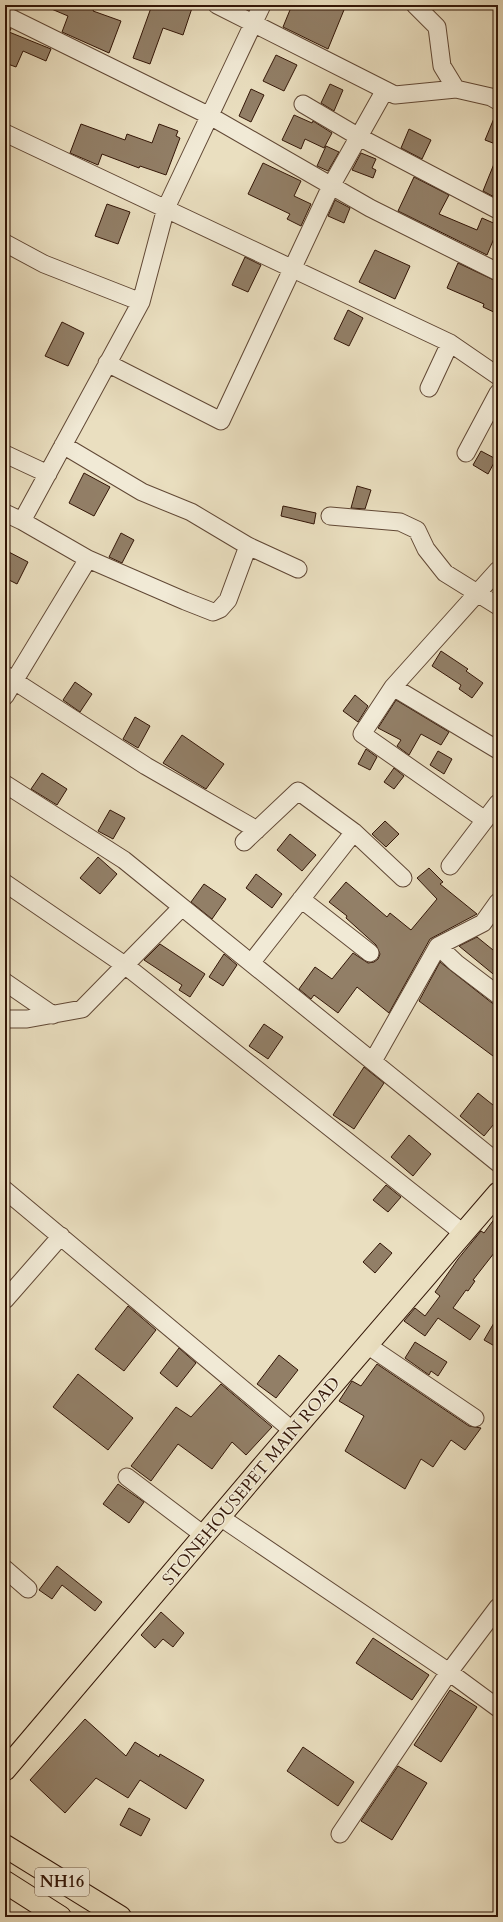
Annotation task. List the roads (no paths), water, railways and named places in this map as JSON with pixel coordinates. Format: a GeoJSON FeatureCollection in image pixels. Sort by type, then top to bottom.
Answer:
{"type":"FeatureCollection","features":[{"type":"Feature","properties":{"kind":"highway","name":"NH16"},"geometry":{"type":"LineString","coordinates":[[5,1846],[120,1917]]}},
{"type":"Feature","properties":{"kind":"highway","name":"NH16"},"geometry":{"type":"LineString","coordinates":[[5,1882],[60,1917]]}},
{"type":"Feature","properties":{"kind":"main road","name":"STONEHOUSEPET MAIN ROAD"},"geometry":{"type":"LineString","coordinates":[[5,1770],[293,1431],[498,1193]]}},
{"type":"Feature","properties":{"kind":"street"},"geometry":{"type":"LineString","coordinates":[[217,5],[395,95],[456,89],[491,97],[498,101]]}},
{"type":"Feature","properties":{"kind":"street"},"geometry":{"type":"LineString","coordinates":[[22,521],[141,302],[166,208],[262,5]]}},
{"type":"Feature","properties":{"kind":"street"},"geometry":{"type":"LineString","coordinates":[[415,5],[437,27],[442,66],[456,89]]}},
{"type":"Feature","properties":{"kind":"street"},"geometry":{"type":"LineString","coordinates":[[5,15],[210,116],[370,208],[498,272]]}},
{"type":"Feature","properties":{"kind":"street"},"geometry":{"type":"LineString","coordinates":[[107,364],[221,421],[332,186],[385,90]]}},
{"type":"Feature","properties":{"kind":"street"},"geometry":{"type":"LineString","coordinates":[[303,104],[359,137],[498,210]]}},
{"type":"Feature","properties":{"kind":"street"},"geometry":{"type":"LineString","coordinates":[[5,132],[450,344],[498,376]]}},
{"type":"Feature","properties":{"kind":"street"},"geometry":{"type":"LineString","coordinates":[[5,243],[44,264],[141,302]]}},
{"type":"Feature","properties":{"kind":"street"},"geometry":{"type":"LineString","coordinates":[[429,388],[450,344]]}},
{"type":"Feature","properties":{"kind":"street"},"geometry":{"type":"LineString","coordinates":[[466,453],[498,393]]}},
{"type":"Feature","properties":{"kind":"street"},"geometry":{"type":"LineString","coordinates":[[63,445],[142,492],[191,512],[248,546],[298,569]]}},
{"type":"Feature","properties":{"kind":"street"},"geometry":{"type":"LineString","coordinates":[[5,454],[48,474]]}},
{"type":"Feature","properties":{"kind":"street"},"geometry":{"type":"LineString","coordinates":[[5,513],[22,521],[88,559],[185,602],[213,612],[220,609],[228,600],[248,546]]}},
{"type":"Feature","properties":{"kind":"street"},"geometry":{"type":"LineString","coordinates":[[330,516],[400,522],[417,530],[426,549],[445,573],[498,606]]}},
{"type":"Feature","properties":{"kind":"street"},"geometry":{"type":"LineString","coordinates":[[5,696],[10,678],[88,559]]}},
{"type":"Feature","properties":{"kind":"street"},"geometry":{"type":"LineString","coordinates":[[485,820],[362,734],[393,687],[498,570]]}},
{"type":"Feature","properties":{"kind":"street"},"geometry":{"type":"LineString","coordinates":[[10,678],[146,766],[257,830]]}},
{"type":"Feature","properties":{"kind":"street"},"geometry":{"type":"LineString","coordinates":[[393,687],[498,750]]}},
{"type":"Feature","properties":{"kind":"street"},"geometry":{"type":"LineString","coordinates":[[5,784],[124,860],[498,1163]]}},
{"type":"Feature","properties":{"kind":"street"},"geometry":{"type":"LineString","coordinates":[[244,842],[298,791],[354,832],[403,878]]}},
{"type":"Feature","properties":{"kind":"street"},"geometry":{"type":"LineString","coordinates":[[450,866],[498,803]]}},
{"type":"Feature","properties":{"kind":"street"},"geometry":{"type":"LineString","coordinates":[[251,963],[354,832]]}},
{"type":"Feature","properties":{"kind":"street"},"geometry":{"type":"LineString","coordinates":[[5,883],[126,966],[464,1233]]}},
{"type":"Feature","properties":{"kind":"street"},"geometry":{"type":"LineString","coordinates":[[301,899],[370,953]]}},
{"type":"Feature","properties":{"kind":"street"},"geometry":{"type":"LineString","coordinates":[[373,1061],[438,946],[483,923],[498,902]]}},
{"type":"Feature","properties":{"kind":"street"},"geometry":{"type":"LineString","coordinates":[[5,1019],[27,1019],[82,1009],[126,966],[182,907]]}},
{"type":"Feature","properties":{"kind":"street"},"geometry":{"type":"LineString","coordinates":[[438,946],[456,963],[498,995]]}},
{"type":"Feature","properties":{"kind":"street"},"geometry":{"type":"LineString","coordinates":[[5,982],[53,1015]]}},
{"type":"Feature","properties":{"kind":"street"},"geometry":{"type":"LineString","coordinates":[[5,1190],[293,1431]]}},
{"type":"Feature","properties":{"kind":"street"},"geometry":{"type":"LineString","coordinates":[[5,1300],[60,1236]]}},
{"type":"Feature","properties":{"kind":"street"},"geometry":{"type":"LineString","coordinates":[[367,1345],[475,1418]]}},
{"type":"Feature","properties":{"kind":"street"},"geometry":{"type":"LineString","coordinates":[[127,1477],[205,1536]]}},
{"type":"Feature","properties":{"kind":"street"},"geometry":{"type":"LineString","coordinates":[[220,1517],[449,1672],[498,1708]]}},
{"type":"Feature","properties":{"kind":"street"},"geometry":{"type":"LineString","coordinates":[[5,1569],[28,1589]]}},
{"type":"Feature","properties":{"kind":"street"},"geometry":{"type":"LineString","coordinates":[[340,1834],[449,1672],[498,1607]]}}]}
